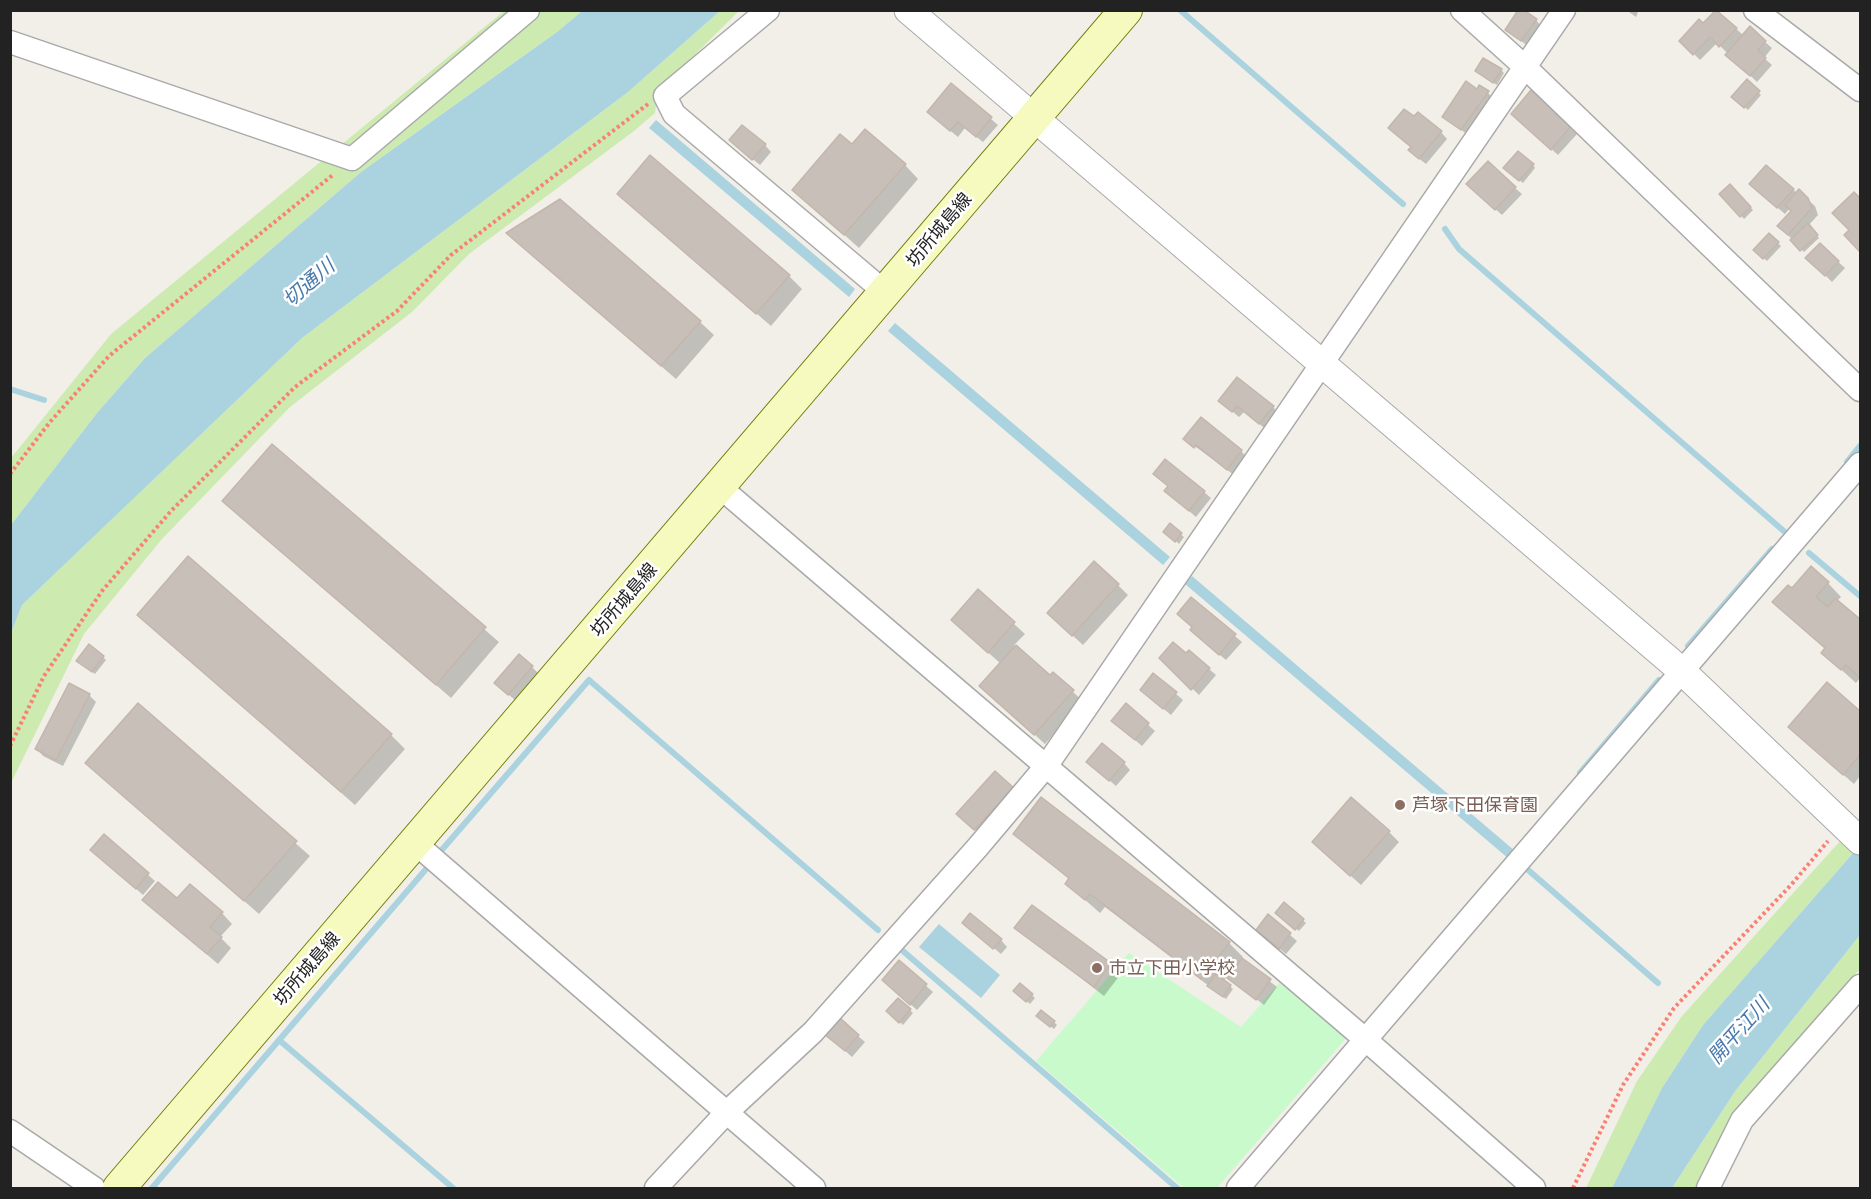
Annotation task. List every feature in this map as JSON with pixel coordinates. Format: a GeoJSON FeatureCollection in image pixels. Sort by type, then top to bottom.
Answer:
{"type":"FeatureCollection","features":[{"type":"Feature","properties":{"kind":"main road","name":"坊所城島線"},"geometry":{"type":"LineString","coordinates":[[119,1188],[721,488],[1126,10]]}},
{"type":"Feature","properties":{"kind":"street"},"geometry":{"type":"LineString","coordinates":[[10,42],[352,159],[528,10]]}},
{"type":"Feature","properties":{"kind":"street"},"geometry":{"type":"LineString","coordinates":[[768,10],[665,96],[674,114],[886,293]]}},
{"type":"Feature","properties":{"kind":"street"},"geometry":{"type":"LineString","coordinates":[[908,10],[1683,672],[1851,831]]}},
{"type":"Feature","properties":{"kind":"street"},"geometry":{"type":"LineString","coordinates":[[1462,10],[1525,67],[1860,390]]}},
{"type":"Feature","properties":{"kind":"street"},"geometry":{"type":"LineString","coordinates":[[656,1188],[726,1113],[813,1032],[977,848],[1047,765],[1564,10]]}},
{"type":"Feature","properties":{"kind":"street"},"geometry":{"type":"LineString","coordinates":[[1755,10],[1860,90]]}},
{"type":"Feature","properties":{"kind":"street"},"geometry":{"type":"LineString","coordinates":[[1238,1188],[1860,464]]}},
{"type":"Feature","properties":{"kind":"street"},"geometry":{"type":"LineString","coordinates":[[721,488],[1047,765],[1534,1188]]}},
{"type":"Feature","properties":{"kind":"street"},"geometry":{"type":"LineString","coordinates":[[415,843],[814,1188]]}},
{"type":"Feature","properties":{"kind":"street"},"geometry":{"type":"LineString","coordinates":[[1708,1188],[1742,1120],[1860,986]]}},
{"type":"Feature","properties":{"kind":"street"},"geometry":{"type":"LineString","coordinates":[[10,1131],[94,1188]]}},
{"type":"Feature","properties":{"kind":"path"},"geometry":{"type":"LineString","coordinates":[[10,746],[44,676],[102,591],[179,503],[295,387],[397,312],[451,255],[649,103],[665,96]]}},
{"type":"Feature","properties":{"kind":"path"},"geometry":{"type":"LineString","coordinates":[[10,474],[50,423],[109,356],[352,159]]}},
{"type":"Feature","properties":{"kind":"path"},"geometry":{"type":"LineString","coordinates":[[1573,1188],[1623,1085],[1674,1008],[1791,885],[1851,831]]}},
{"type":"Feature","properties":{"kind":"green space"},"geometry":{"type":"Polygon","coordinates":[[[504,11],[582,11],[557,32],[361,172],[145,358],[97,413],[11,525],[11,458],[111,334],[504,11]]]}},
{"type":"Feature","properties":{"kind":"green space"},"geometry":{"type":"Polygon","coordinates":[[[720,11],[739,11],[658,91],[655,113],[469,254],[412,312],[290,407],[162,539],[84,634],[11,783],[11,633],[22,605],[302,338],[628,92],[720,11]]]}},
{"type":"Feature","properties":{"kind":"green space"},"geometry":{"type":"Polygon","coordinates":[[[1860,819],[1860,845],[1703,1025],[1662,1088],[1612,1188],[1586,1188],[1637,1081],[1682,1016],[1860,819]]]}},
{"type":"Feature","properties":{"kind":"green space"},"geometry":{"type":"Polygon","coordinates":[[[1860,935],[1860,969],[1735,1118],[1699,1188],[1672,1188],[1736,1090],[1860,935]]]}},
{"type":"Feature","properties":{"kind":"green space"},"geometry":{"type":"Polygon","coordinates":[[[1129,953],[1241,1027],[1281,981],[1347,1037],[1217,1188],[1184,1188],[1036,1061],[1129,953]]]}},
{"type":"Feature","properties":{"kind":"water","name":"切通川"},"geometry":{"type":"Polygon","coordinates":[[[582,11],[720,11],[628,92],[302,338],[22,605],[11,633],[11,525],[97,413],[145,358],[361,172],[557,32],[582,11]]]}},
{"type":"Feature","properties":{"kind":"water"},"geometry":{"type":"Polygon","coordinates":[[[656,120],[855,289],[849,297],[649,128],[656,120]]]}},
{"type":"Feature","properties":{"kind":"water"},"geometry":{"type":"Polygon","coordinates":[[[895,323],[1170,557],[1163,565],[888,331],[895,323]]]}},
{"type":"Feature","properties":{"kind":"water"},"geometry":{"type":"Polygon","coordinates":[[[1192,576],[1515,851],[1509,859],[1185,584],[1192,576]]]}},
{"type":"Feature","properties":{"kind":"water","name":"開平江川"},"geometry":{"type":"Polygon","coordinates":[[[1860,845],[1860,935],[1736,1090],[1672,1188],[1612,1188],[1662,1088],[1703,1025],[1860,845]]]}},
{"type":"Feature","properties":{"kind":"water"},"geometry":{"type":"Polygon","coordinates":[[[939,924],[1000,975],[981,998],[919,947],[939,924]]]}},
{"type":"Feature","properties":{"kind":"building"},"geometry":{"type":"Polygon","coordinates":[[[1518,10],[1524,10],[1537,19],[1521,41],[1505,30],[1518,10]]]}},
{"type":"Feature","properties":{"kind":"building"},"geometry":{"type":"Polygon","coordinates":[[[1716,10],[1737,28],[1719,47],[1710,37],[1693,55],[1679,41],[1699,19],[1703,23],[1716,10]]]}},
{"type":"Feature","properties":{"kind":"building"},"geometry":{"type":"Polygon","coordinates":[[[1750,26],[1766,41],[1758,50],[1766,58],[1750,76],[1725,55],[1750,26]]]}},
{"type":"Feature","properties":{"kind":"building"},"geometry":{"type":"Polygon","coordinates":[[[1483,58],[1502,69],[1493,83],[1475,71],[1483,58]]]}},
{"type":"Feature","properties":{"kind":"building"},"geometry":{"type":"Polygon","coordinates":[[[1747,79],[1760,91],[1744,108],[1731,97],[1747,79]]]}},
{"type":"Feature","properties":{"kind":"building"},"geometry":{"type":"Polygon","coordinates":[[[1466,81],[1477,89],[1479,85],[1489,91],[1461,130],[1442,117],[1466,81]]]}},
{"type":"Feature","properties":{"kind":"building"},"geometry":{"type":"Polygon","coordinates":[[[951,83],[992,117],[976,137],[958,122],[950,131],[927,112],[951,83]]]}},
{"type":"Feature","properties":{"kind":"building"},"geometry":{"type":"Polygon","coordinates":[[[1531,90],[1571,126],[1551,150],[1511,114],[1531,90]]]}},
{"type":"Feature","properties":{"kind":"building"},"geometry":{"type":"Polygon","coordinates":[[[1404,109],[1414,116],[1418,112],[1442,131],[1419,159],[1408,150],[1411,147],[1388,128],[1404,109]]]}},
{"type":"Feature","properties":{"kind":"building"},"geometry":{"type":"Polygon","coordinates":[[[742,125],[766,144],[752,160],[729,140],[742,125]]]}},
{"type":"Feature","properties":{"kind":"building"},"geometry":{"type":"Polygon","coordinates":[[[865,129],[906,164],[844,235],[792,190],[840,134],[852,144],[865,129]]]}},
{"type":"Feature","properties":{"kind":"building"},"geometry":{"type":"Polygon","coordinates":[[[1518,151],[1534,164],[1519,181],[1503,168],[1518,151]]]}},
{"type":"Feature","properties":{"kind":"building"},"geometry":{"type":"Polygon","coordinates":[[[650,155],[790,275],[756,314],[617,194],[650,155]]]}},
{"type":"Feature","properties":{"kind":"building"},"geometry":{"type":"Polygon","coordinates":[[[1488,161],[1516,187],[1495,210],[1466,184],[1488,161]]]}},
{"type":"Feature","properties":{"kind":"building"},"geometry":{"type":"Polygon","coordinates":[[[1766,165],[1794,189],[1777,208],[1749,184],[1766,165]]]}},
{"type":"Feature","properties":{"kind":"building"},"geometry":{"type":"Polygon","coordinates":[[[1730,184],[1751,207],[1740,217],[1719,194],[1730,184]]]}},
{"type":"Feature","properties":{"kind":"building"},"geometry":{"type":"Polygon","coordinates":[[[1799,189],[1808,198],[1812,208],[1788,235],[1777,226],[1791,211],[1785,205],[1799,189]]]}},
{"type":"Feature","properties":{"kind":"building"},"geometry":{"type":"Polygon","coordinates":[[[1854,192],[1860,198],[1860,252],[1844,235],[1849,230],[1832,213],[1854,192]]]}},
{"type":"Feature","properties":{"kind":"building"},"geometry":{"type":"Polygon","coordinates":[[[560,199],[701,321],[661,366],[506,233],[560,199]]]}},
{"type":"Feature","properties":{"kind":"building"},"geometry":{"type":"Polygon","coordinates":[[[1808,223],[1818,235],[1800,251],[1790,240],[1808,223]]]}},
{"type":"Feature","properties":{"kind":"building"},"geometry":{"type":"Polygon","coordinates":[[[1769,233],[1779,242],[1763,259],[1753,250],[1769,233]]]}},
{"type":"Feature","properties":{"kind":"building"},"geometry":{"type":"Polygon","coordinates":[[[1820,243],[1839,261],[1825,276],[1805,258],[1820,243]]]}},
{"type":"Feature","properties":{"kind":"building"},"geometry":{"type":"Polygon","coordinates":[[[1237,377],[1274,406],[1259,424],[1237,406],[1232,412],[1218,401],[1237,377]]]}},
{"type":"Feature","properties":{"kind":"building"},"geometry":{"type":"Polygon","coordinates":[[[1201,417],[1242,450],[1227,470],[1196,445],[1194,448],[1183,439],[1201,417]]]}},
{"type":"Feature","properties":{"kind":"building"},"geometry":{"type":"Polygon","coordinates":[[[272,444],[486,627],[436,685],[222,501],[272,444]]]}},
{"type":"Feature","properties":{"kind":"building"},"geometry":{"type":"Polygon","coordinates":[[[1165,459],[1205,491],[1189,511],[1164,491],[1168,486],[1153,474],[1165,459]]]}},
{"type":"Feature","properties":{"kind":"building"},"geometry":{"type":"Polygon","coordinates":[[[1170,523],[1182,533],[1175,542],[1163,532],[1170,523]]]}},
{"type":"Feature","properties":{"kind":"building"},"geometry":{"type":"Polygon","coordinates":[[[188,556],[392,734],[341,792],[137,615],[188,556]]]}},
{"type":"Feature","properties":{"kind":"building"},"geometry":{"type":"Polygon","coordinates":[[[1094,561],[1119,584],[1072,636],[1047,613],[1094,561]]]}},
{"type":"Feature","properties":{"kind":"building"},"geometry":{"type":"Polygon","coordinates":[[[1811,566],[1829,582],[1816,597],[1828,607],[1835,598],[1860,619],[1860,678],[1846,665],[1841,670],[1821,653],[1825,648],[1772,602],[1788,585],[1792,588],[1811,566]]]}},
{"type":"Feature","properties":{"kind":"building"},"geometry":{"type":"Polygon","coordinates":[[[978,589],[1015,622],[988,653],[951,620],[978,589]]]}},
{"type":"Feature","properties":{"kind":"building"},"geometry":{"type":"Polygon","coordinates":[[[1191,597],[1236,634],[1219,655],[1190,630],[1192,627],[1177,614],[1191,597]]]}},
{"type":"Feature","properties":{"kind":"building"},"geometry":{"type":"Polygon","coordinates":[[[1173,642],[1186,653],[1189,650],[1210,668],[1191,690],[1159,658],[1173,642]]]}},
{"type":"Feature","properties":{"kind":"building"},"geometry":{"type":"Polygon","coordinates":[[[89,644],[104,656],[92,672],[76,661],[89,644]]]}},
{"type":"Feature","properties":{"kind":"building"},"geometry":{"type":"Polygon","coordinates":[[[1016,645],[1050,675],[1053,672],[1074,690],[1034,735],[979,686],[1016,645]]]}},
{"type":"Feature","properties":{"kind":"building"},"geometry":{"type":"Polygon","coordinates":[[[519,654],[533,666],[508,695],[494,683],[519,654]]]}},
{"type":"Feature","properties":{"kind":"building"},"geometry":{"type":"Polygon","coordinates":[[[1153,673],[1177,692],[1163,709],[1140,690],[1153,673]]]}},
{"type":"Feature","properties":{"kind":"building"},"geometry":{"type":"Polygon","coordinates":[[[1827,682],[1860,711],[1860,755],[1843,775],[1788,727],[1827,682]]]}},
{"type":"Feature","properties":{"kind":"building"},"geometry":{"type":"Polygon","coordinates":[[[69,683],[90,694],[56,760],[35,749],[69,683]]]}},
{"type":"Feature","properties":{"kind":"building"},"geometry":{"type":"Polygon","coordinates":[[[138,703],[297,841],[244,901],[85,763],[138,703]]]}},
{"type":"Feature","properties":{"kind":"building"},"geometry":{"type":"Polygon","coordinates":[[[1126,703],[1149,723],[1135,740],[1111,721],[1126,703]]]}},
{"type":"Feature","properties":{"kind":"building"},"geometry":{"type":"Polygon","coordinates":[[[1102,743],[1125,762],[1109,781],[1086,762],[1102,743]]]}},
{"type":"Feature","properties":{"kind":"building"},"geometry":{"type":"Polygon","coordinates":[[[995,771],[1014,788],[974,830],[956,814],[995,771]]]}},
{"type":"Feature","properties":{"kind":"building"},"geometry":{"type":"Polygon","coordinates":[[[1041,797],[1230,942],[1201,979],[1090,894],[1085,900],[1065,884],[1069,878],[1013,834],[1041,797]]]}},
{"type":"Feature","properties":{"kind":"building"},"geometry":{"type":"Polygon","coordinates":[[[1351,797],[1390,831],[1350,876],[1312,842],[1351,797]]]}},
{"type":"Feature","properties":{"kind":"building"},"geometry":{"type":"Polygon","coordinates":[[[104,834],[149,873],[136,889],[90,850],[104,834]]]}},
{"type":"Feature","properties":{"kind":"building"},"geometry":{"type":"Polygon","coordinates":[[[158,882],[177,898],[190,884],[223,912],[210,927],[222,937],[207,954],[142,900],[158,882]]]}},
{"type":"Feature","properties":{"kind":"building"},"geometry":{"type":"Polygon","coordinates":[[[1284,902],[1304,919],[1295,930],[1275,913],[1284,902]]]}},
{"type":"Feature","properties":{"kind":"building"},"geometry":{"type":"Polygon","coordinates":[[[1032,905],[1111,963],[1094,987],[1014,928],[1032,905]]]}},
{"type":"Feature","properties":{"kind":"building"},"geometry":{"type":"Polygon","coordinates":[[[970,913],[1002,939],[993,949],[962,923],[970,913]]]}},
{"type":"Feature","properties":{"kind":"building"},"geometry":{"type":"Polygon","coordinates":[[[1268,914],[1291,933],[1279,949],[1256,930],[1268,914]]]}},
{"type":"Feature","properties":{"kind":"building"},"geometry":{"type":"Polygon","coordinates":[[[1242,958],[1271,979],[1256,1000],[1227,978],[1242,958]]]}},
{"type":"Feature","properties":{"kind":"building"},"geometry":{"type":"Polygon","coordinates":[[[899,960],[927,984],[910,1005],[882,980],[899,960]]]}},
{"type":"Feature","properties":{"kind":"building"},"geometry":{"type":"Polygon","coordinates":[[[1216,974],[1231,985],[1223,997],[1207,986],[1216,974]]]}},
{"type":"Feature","properties":{"kind":"building"},"geometry":{"type":"Polygon","coordinates":[[[1020,983],[1033,994],[1026,1002],[1013,991],[1020,983]]]}},
{"type":"Feature","properties":{"kind":"building"},"geometry":{"type":"Polygon","coordinates":[[[898,998],[911,1009],[899,1023],[886,1011],[898,998]]]}},
{"type":"Feature","properties":{"kind":"building"},"geometry":{"type":"Polygon","coordinates":[[[1041,1010],[1055,1021],[1050,1027],[1036,1016],[1041,1010]]]}},
{"type":"Feature","properties":{"kind":"building"},"geometry":{"type":"Polygon","coordinates":[[[839,1017],[859,1035],[845,1051],[824,1034],[839,1017]]]}},
{"type":"Feature","properties":{"kind":"waterway"},"geometry":{"type":"LineString","coordinates":[[1180,10],[1403,204]]}},
{"type":"Feature","properties":{"kind":"waterway"},"geometry":{"type":"LineString","coordinates":[[1445,229],[1459,249],[1786,533]]}},
{"type":"Feature","properties":{"kind":"waterway"},"geometry":{"type":"LineString","coordinates":[[10,389],[44,400]]}},
{"type":"Feature","properties":{"kind":"waterway"},"geometry":{"type":"LineString","coordinates":[[1847,462],[1860,446]]}},
{"type":"Feature","properties":{"kind":"waterway"},"geometry":{"type":"LineString","coordinates":[[1688,646],[1772,549]]}},
{"type":"Feature","properties":{"kind":"waterway"},"geometry":{"type":"LineString","coordinates":[[1809,553],[1860,596]]}},
{"type":"Feature","properties":{"kind":"waterway"},"geometry":{"type":"LineString","coordinates":[[440,852],[589,680],[878,930]]}},
{"type":"Feature","properties":{"kind":"waterway"},"geometry":{"type":"LineString","coordinates":[[1580,773],[1659,680]]}},
{"type":"Feature","properties":{"kind":"waterway"},"geometry":{"type":"LineString","coordinates":[[152,1188],[427,868]]}},
{"type":"Feature","properties":{"kind":"waterway"},"geometry":{"type":"LineString","coordinates":[[1527,869],[1658,983]]}},
{"type":"Feature","properties":{"kind":"waterway"},"geometry":{"type":"LineString","coordinates":[[903,951],[1177,1188]]}},
{"type":"Feature","properties":{"kind":"waterway"},"geometry":{"type":"LineString","coordinates":[[279,1040],[453,1188]]}},
{"type":"Feature","properties":{"kind":"place","name":"芦塚下田保育園"},"geometry":{"type":"Point","coordinates":[1400,805]}},
{"type":"Feature","properties":{"kind":"place","name":"市立下田小学校"},"geometry":{"type":"Point","coordinates":[1097,968]}}]}
